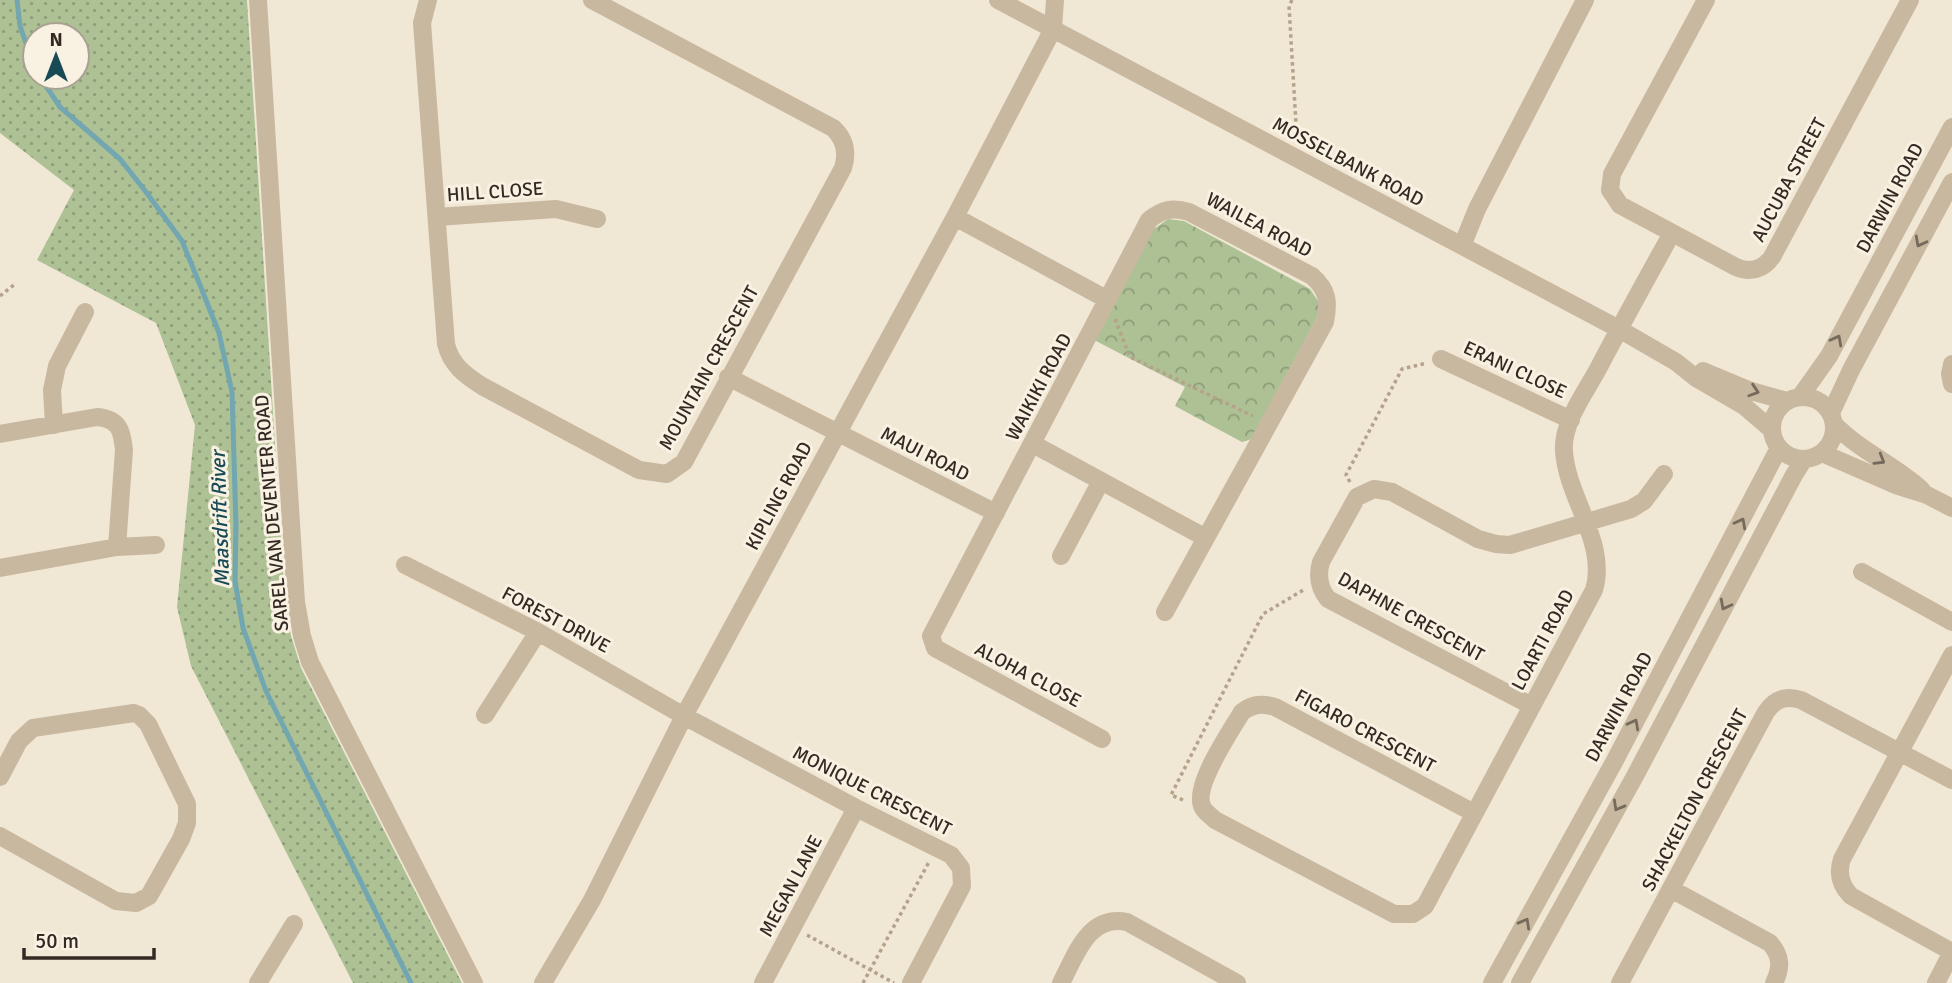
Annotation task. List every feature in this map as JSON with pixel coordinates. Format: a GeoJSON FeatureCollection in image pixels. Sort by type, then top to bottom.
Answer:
{"type":"FeatureCollection","features":[{"type":"Feature","properties":{"kind":"street","name":"SAREL VAN DEVENTER ROAD"},"geometry":{"type":"LineString","coordinates":[[258,0],[296,602],[302,636],[310,662],[474,983]]}},
{"type":"Feature","properties":{"kind":"street","name":"MOUNTAIN CRESCENT"},"geometry":{"type":"LineString","coordinates":[[428,0],[422,23],[449,356],[464,374],[482,386],[639,470],[667,474],[684,462],[843,168],[845,145],[833,128],[592,0]]}},
{"type":"Feature","properties":{"kind":"street","name":"MOSSELBANK ROAD"},"geometry":{"type":"LineString","coordinates":[[998,0],[1619,329],[1744,406],[1772,430]]}},
{"type":"Feature","properties":{"kind":"street"},"geometry":{"type":"LineString","coordinates":[[1053,29],[1055,0]]}},
{"type":"Feature","properties":{"kind":"street"},"geometry":{"type":"LineString","coordinates":[[1462,246],[1477,209],[1585,0]]}},
{"type":"Feature","properties":{"kind":"street","name":"AUCUBA STREET"},"geometry":{"type":"LineString","coordinates":[[1706,0],[1610,179],[1612,196],[1620,205],[1742,270],[1755,270],[1768,263],[1907,1]]}},
{"type":"Feature","properties":{"kind":"street","name":"KIPLING ROAD"},"geometry":{"type":"LineString","coordinates":[[543,983],[592,900],[684,716],[955,217],[1053,29]]}},
{"type":"Feature","properties":{"kind":"street","name":"DARWIN ROAD"},"geometry":{"type":"LineString","coordinates":[[1793,399],[1829,356],[1952,127]]}},
{"type":"Feature","properties":{"kind":"street"},"geometry":{"type":"LineString","coordinates":[[1520,983],[1635,776],[1790,481],[1833,439],[1833,419],[1851,370],[1952,182]]}},
{"type":"Feature","properties":{"kind":"street","name":"HILL CLOSE"},"geometry":{"type":"LineString","coordinates":[[437,217],[556,209],[597,219]]}},
{"type":"Feature","properties":{"kind":"street","name":"WAILEA ROAD"},"geometry":{"type":"LineString","coordinates":[[1108,300],[1149,220],[1167,209],[1189,212],[1312,276],[1322,285],[1327,298],[1325,322],[1165,612]]}},
{"type":"Feature","properties":{"kind":"street"},"geometry":{"type":"LineString","coordinates":[[955,217],[1108,300]]}},
{"type":"Feature","properties":{"kind":"street"},"geometry":{"type":"LineString","coordinates":[[1619,329],[1672,233]]}},
{"type":"Feature","properties":{"kind":"street","name":"WAIKIKI ROAD"},"geometry":{"type":"LineString","coordinates":[[935,648],[932,632],[1108,300]]}},
{"type":"Feature","properties":{"kind":"street"},"geometry":{"type":"LineString","coordinates":[[54,425],[52,390],[57,366],[85,313]]}},
{"type":"Feature","properties":{"kind":"street","name":"LOARTI ROAD"},"geometry":{"type":"LineString","coordinates":[[1203,808],[1214,820],[1394,914],[1413,914],[1425,906],[1594,590],[1598,577],[1596,561],[1586,522],[1567,471],[1564,437],[1619,329]]}},
{"type":"Feature","properties":{"kind":"street","name":"ERANI CLOSE"},"geometry":{"type":"LineString","coordinates":[[1441,359],[1571,420]]}},
{"type":"Feature","properties":{"kind":"street","name":"MOSSELBANK ROAD"},"geometry":{"type":"LineString","coordinates":[[1676,362],[1751,391],[1793,399]]}},
{"type":"Feature","properties":{"kind":"street"},"geometry":{"type":"LineString","coordinates":[[1952,364],[1952,383]]}},
{"type":"Feature","properties":{"kind":"street","name":"MAUI ROAD"},"geometry":{"type":"LineString","coordinates":[[728,377],[996,513]]}},
{"type":"Feature","properties":{"kind":"street"},"geometry":{"type":"LineString","coordinates":[[1927,495],[1905,475],[1860,448],[1817,400],[1793,399],[1777,411],[1772,430],[1779,448],[1795,458],[1813,456],[1927,495],[1952,508]]}},
{"type":"Feature","properties":{"kind":"street"},"geometry":{"type":"LineString","coordinates":[[0,434],[97,417],[113,420],[120,426],[124,450],[117,547]]}},
{"type":"Feature","properties":{"kind":"street"},"geometry":{"type":"LineString","coordinates":[[1033,444],[1206,538]]}},
{"type":"Feature","properties":{"kind":"street","name":"DARWIN ROAD"},"geometry":{"type":"LineString","coordinates":[[1492,983],[1613,764],[1779,448]]}},
{"type":"Feature","properties":{"kind":"street"},"geometry":{"type":"LineString","coordinates":[[1357,497],[1374,489],[1392,492],[1478,539],[1510,545],[1631,509],[1644,501],[1664,474]]}},
{"type":"Feature","properties":{"kind":"street"},"geometry":{"type":"LineString","coordinates":[[1061,556],[1101,481]]}},
{"type":"Feature","properties":{"kind":"street","name":"DAPHNE CRESCENT"},"geometry":{"type":"LineString","coordinates":[[1357,497],[1321,562],[1319,580],[1321,590],[1328,599],[1532,706]]}},
{"type":"Feature","properties":{"kind":"street"},"geometry":{"type":"LineString","coordinates":[[0,568],[117,547],[156,545]]}},
{"type":"Feature","properties":{"kind":"street","name":"FOREST DRIVE"},"geometry":{"type":"LineString","coordinates":[[405,565],[538,632],[684,716]]}},
{"type":"Feature","properties":{"kind":"street"},"geometry":{"type":"LineString","coordinates":[[1862,572],[1952,622]]}},
{"type":"Feature","properties":{"kind":"street"},"geometry":{"type":"LineString","coordinates":[[485,716],[538,632]]}},
{"type":"Feature","properties":{"kind":"street","name":"ALOHA CLOSE"},"geometry":{"type":"LineString","coordinates":[[935,648],[1102,738]]}},
{"type":"Feature","properties":{"kind":"street"},"geometry":{"type":"LineString","coordinates":[[1936,983],[1952,952],[1851,896],[1840,877],[1842,859],[1952,655]]}},
{"type":"Feature","properties":{"kind":"street","name":"SHACKELTON CRESCENT"},"geometry":{"type":"LineString","coordinates":[[1620,983],[1766,712],[1775,702],[1788,697],[1801,700],[1952,780]]}},
{"type":"Feature","properties":{"kind":"street","name":"FIGARO CRESCENT"},"geometry":{"type":"LineString","coordinates":[[1203,808],[1200,798],[1203,784],[1242,712],[1249,707],[1265,704],[1474,813]]}},
{"type":"Feature","properties":{"kind":"street"},"geometry":{"type":"LineString","coordinates":[[0,777],[19,741],[33,728],[134,713],[148,724],[187,804],[188,814],[181,839],[151,893],[136,903],[116,901],[0,836]]}},
{"type":"Feature","properties":{"kind":"street","name":"MONIQUE CRESCENT"},"geometry":{"type":"LineString","coordinates":[[684,716],[856,808],[951,855],[957,862],[963,878],[962,886],[911,983]]}},
{"type":"Feature","properties":{"kind":"street","name":"MEGAN LANE"},"geometry":{"type":"LineString","coordinates":[[763,983],[856,808]]}},
{"type":"Feature","properties":{"kind":"street"},"geometry":{"type":"LineString","coordinates":[[1671,889],[1770,943],[1779,954],[1780,960],[1774,983]]}},
{"type":"Feature","properties":{"kind":"street"},"geometry":{"type":"LineString","coordinates":[[1061,983],[1085,937],[1104,922],[1115,920],[1127,922],[1237,983]]}},
{"type":"Feature","properties":{"kind":"street"},"geometry":{"type":"LineString","coordinates":[[258,983],[294,924]]}},
{"type":"Feature","properties":{"kind":"path"},"geometry":{"type":"LineString","coordinates":[[1292,0],[1289,6],[1297,144],[1293,157]]}},
{"type":"Feature","properties":{"kind":"path"},"geometry":{"type":"LineString","coordinates":[[0,296],[15,284]]}},
{"type":"Feature","properties":{"kind":"path"},"geometry":{"type":"LineString","coordinates":[[1108,300],[1130,357],[1269,424]]}},
{"type":"Feature","properties":{"kind":"path"},"geometry":{"type":"LineString","coordinates":[[1357,497],[1346,475],[1402,369],[1441,359]]}},
{"type":"Feature","properties":{"kind":"path"},"geometry":{"type":"LineString","coordinates":[[1203,808],[1171,795],[1263,614],[1319,580]]}},
{"type":"Feature","properties":{"kind":"path"},"geometry":{"type":"LineString","coordinates":[[863,983],[937,848]]}},
{"type":"Feature","properties":{"kind":"path"},"geometry":{"type":"LineString","coordinates":[[793,927],[894,983]]}},
{"type":"Feature","properties":{"kind":"green space"},"geometry":{"type":"Polygon","coordinates":[[[0,0],[247,0],[285,603],[291,636],[301,668],[462,983],[353,983],[191,666],[177,607],[195,425],[156,323],[37,260],[74,190],[0,133],[0,0]]]}},
{"type":"Feature","properties":{"kind":"green space"},"geometry":{"type":"Polygon","coordinates":[[[1168,219],[1184,221],[1310,289],[1318,301],[1318,316],[1249,440],[1242,442],[1175,406],[1185,387],[1094,340],[1154,229],[1168,219]]]}},
{"type":"Feature","properties":{"kind":"waterway","name":"Maasdrift River"},"geometry":{"type":"LineString","coordinates":[[17,0],[21,29]]}},
{"type":"Feature","properties":{"kind":"waterway","name":"Maasdrift River"},"geometry":{"type":"LineString","coordinates":[[49,91],[60,107],[120,159],[182,241],[219,333],[232,392],[235,581],[243,628],[266,691],[411,983]]}}]}
